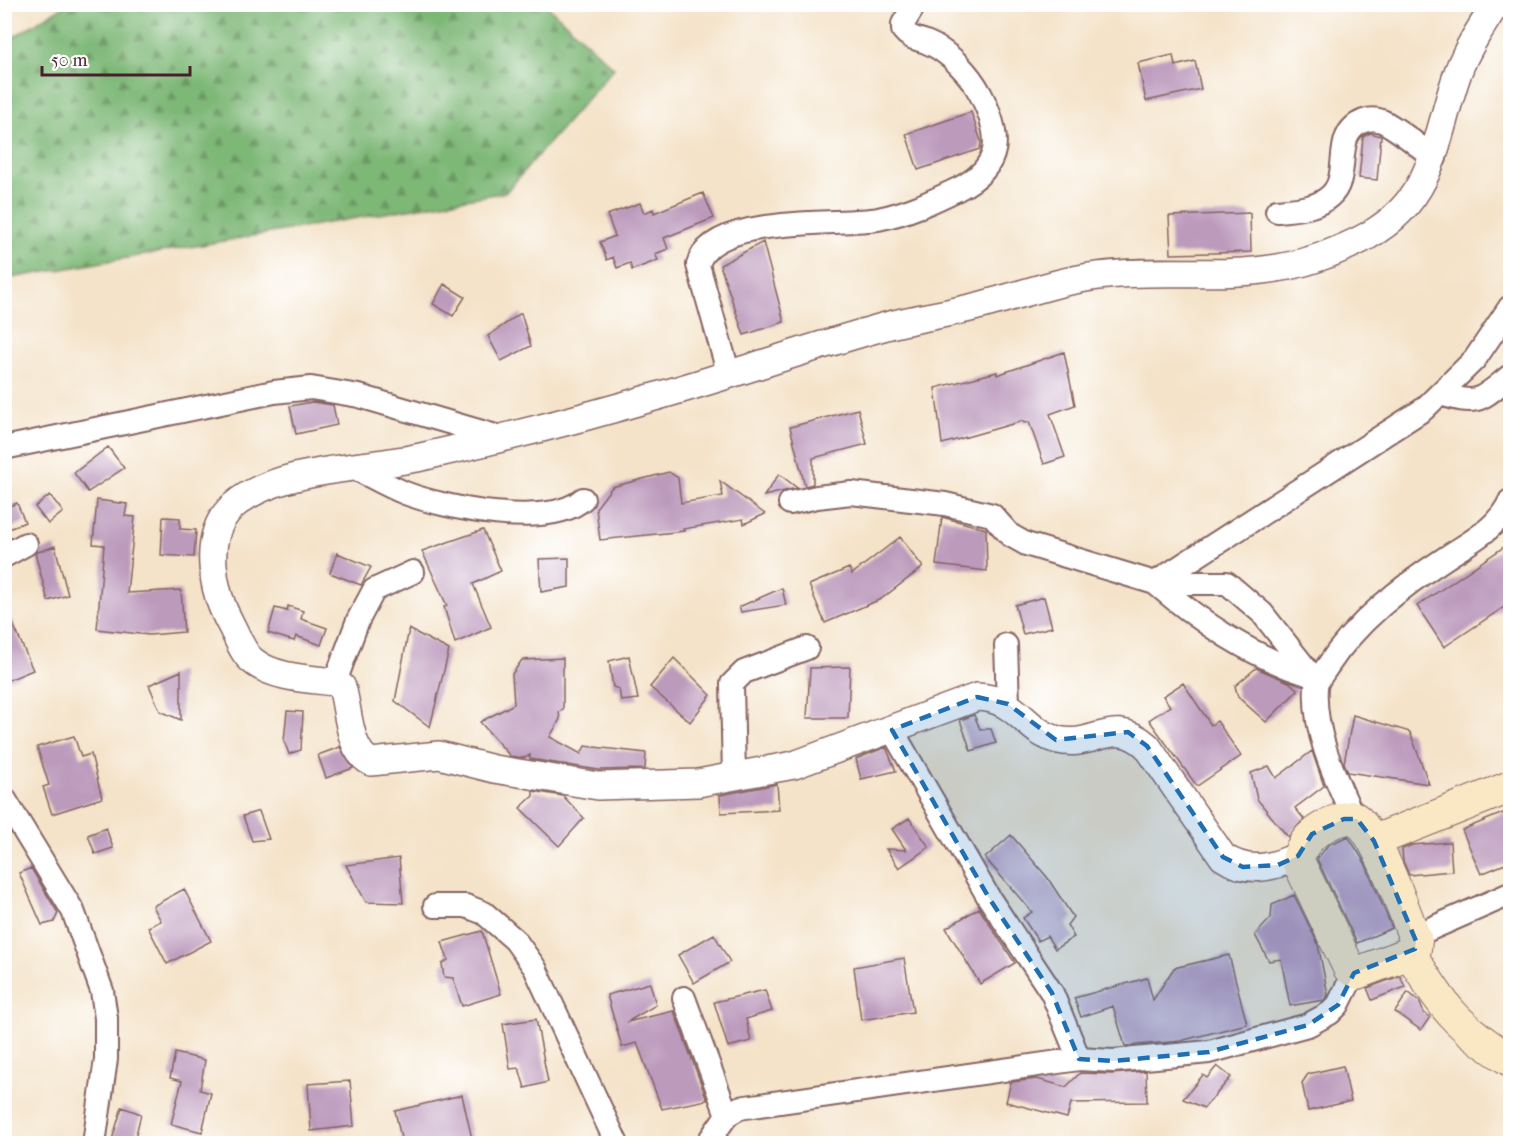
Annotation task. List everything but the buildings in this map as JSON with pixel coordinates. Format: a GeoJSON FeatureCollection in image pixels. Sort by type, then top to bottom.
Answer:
{"type":"FeatureCollection","features":[{"type":"Feature","properties":{"kind":"main road"},"geometry":{"type":"LineString","coordinates":[[1374,841],[1510,788]]}},
{"type":"Feature","properties":{"kind":"main road"},"geometry":{"type":"LineString","coordinates":[[1412,945],[1354,973],[1349,968],[1299,867],[1298,856],[1304,842],[1312,834],[1353,817],[1361,823],[1374,841],[1412,945],[1442,1005],[1461,1026],[1510,1060]]}},
{"type":"Feature","properties":{"kind":"street"},"geometry":{"type":"LineString","coordinates":[[729,375],[698,265],[700,256],[708,247],[754,227],[848,223],[917,210],[974,180],[988,168],[995,152],[995,134],[980,94],[950,57],[927,42],[909,37],[903,30],[903,24],[915,4]]}},
{"type":"Feature","properties":{"kind":"street"},"geometry":{"type":"LineString","coordinates":[[1298,856],[1278,865],[1253,868],[1232,863],[1223,857],[1147,746],[1133,734],[1124,731],[1070,741],[1056,740],[1028,722],[1008,704],[994,697],[977,697],[794,765],[698,783],[598,786],[514,773],[438,755],[371,762],[361,757],[356,747],[342,687],[335,682],[292,676],[266,669],[250,660],[226,617],[217,588],[212,551],[217,527],[231,508],[249,495],[293,479],[352,467],[418,458],[657,396],[890,326],[1099,275],[1268,269],[1324,256],[1362,239],[1395,217],[1419,188],[1435,158],[1460,67],[1496,4]]}},
{"type":"Feature","properties":{"kind":"street"},"geometry":{"type":"LineString","coordinates":[[1277,212],[1311,206],[1332,195],[1338,184],[1346,135],[1355,124],[1368,120],[1382,121],[1435,158]]}},
{"type":"Feature","properties":{"kind":"street"},"geometry":{"type":"LineString","coordinates":[[1155,583],[1424,409],[1475,359],[1510,307]]}},
{"type":"Feature","properties":{"kind":"street"},"geometry":{"type":"LineString","coordinates":[[1441,394],[1465,401],[1476,401],[1510,376]]}},
{"type":"Feature","properties":{"kind":"street"},"geometry":{"type":"LineString","coordinates":[[4,448],[274,392],[311,388],[359,396],[499,437]]}},
{"type":"Feature","properties":{"kind":"street"},"geometry":{"type":"LineString","coordinates":[[352,467],[405,493],[502,515],[547,514],[578,504],[583,499]]}},
{"type":"Feature","properties":{"kind":"street"},"geometry":{"type":"LineString","coordinates":[[790,503],[817,496],[851,493],[973,510],[992,515],[1010,535],[1026,544],[1155,583],[1227,583],[1262,613],[1313,679],[1323,743],[1353,817]]}},
{"type":"Feature","properties":{"kind":"street"},"geometry":{"type":"LineString","coordinates":[[1313,679],[1368,616],[1492,526],[1510,501]]}},
{"type":"Feature","properties":{"kind":"street"},"geometry":{"type":"LineString","coordinates":[[4,556],[26,544]]}},
{"type":"Feature","properties":{"kind":"street"},"geometry":{"type":"LineString","coordinates":[[335,682],[358,620],[374,590],[413,572]]}},
{"type":"Feature","properties":{"kind":"street"},"geometry":{"type":"LineString","coordinates":[[1155,583],[1194,617],[1233,641],[1313,679]]}},
{"type":"Feature","properties":{"kind":"street"},"geometry":{"type":"LineString","coordinates":[[1006,645],[1008,704]]}},
{"type":"Feature","properties":{"kind":"street"},"geometry":{"type":"LineString","coordinates":[[734,777],[732,684],[744,672],[807,648]]}},
{"type":"Feature","properties":{"kind":"street"},"geometry":{"type":"LineString","coordinates":[[892,730],[989,898],[1052,993],[1079,1059]]}},
{"type":"Feature","properties":{"kind":"street"},"geometry":{"type":"LineString","coordinates":[[4,798],[73,911],[102,991],[106,1018],[106,1059],[94,1143]]}},
{"type":"Feature","properties":{"kind":"street"},"geometry":{"type":"LineString","coordinates":[[1412,945],[1510,894]]}},
{"type":"Feature","properties":{"kind":"street"},"geometry":{"type":"LineString","coordinates":[[435,906],[466,906],[484,913],[515,940],[535,968],[617,1143]]}},
{"type":"Feature","properties":{"kind":"street"},"geometry":{"type":"LineString","coordinates":[[707,1143],[727,1115],[748,1107],[1079,1059],[1113,1061],[1209,1052],[1308,1024],[1330,1013],[1338,1005],[1354,973]]}},
{"type":"Feature","properties":{"kind":"street"},"geometry":{"type":"LineString","coordinates":[[684,998],[727,1115]]}},
{"type":"Feature","properties":{"kind":"highlighted area"},"geometry":{"type":"Polygon","coordinates":[[[977,697],[1008,704],[1056,740],[1128,732],[1147,746],[1223,857],[1243,867],[1278,865],[1298,856],[1312,834],[1344,819],[1357,819],[1374,841],[1416,941],[1415,949],[1354,973],[1338,1005],[1308,1025],[1209,1052],[1113,1061],[1079,1059],[1052,993],[989,898],[892,730],[977,697]]]}},
{"type":"Feature","properties":{"kind":"green space"},"geometry":{"type":"Polygon","coordinates":[[[67,4],[546,5],[614,68],[506,192],[5,279],[5,42],[67,4]]]}}]}
